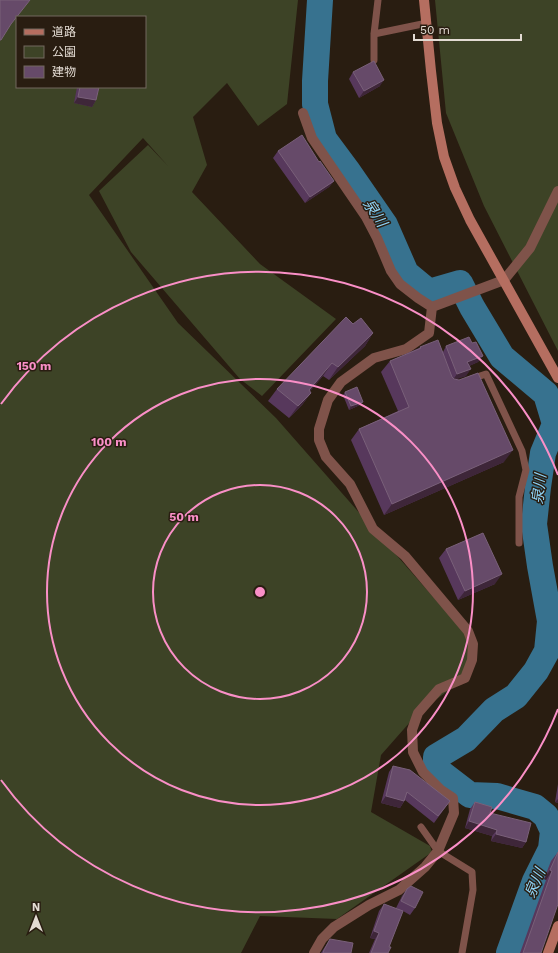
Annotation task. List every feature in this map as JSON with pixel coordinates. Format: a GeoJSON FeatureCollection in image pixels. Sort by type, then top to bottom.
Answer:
{"type":"FeatureCollection","features":[{"type":"Feature","properties":{"kind":"street"},"geometry":{"type":"LineString","coordinates":[[424,0],[437,123],[444,157],[455,188],[467,213],[558,378]]}},
{"type":"Feature","properties":{"kind":"street"},"geometry":{"type":"LineString","coordinates":[[303,113],[312,138],[366,217],[391,271],[400,284],[432,307]]}},
{"type":"Feature","properties":{"kind":"street"},"geometry":{"type":"LineString","coordinates":[[432,307],[504,280],[530,248],[558,191]]}},
{"type":"Feature","properties":{"kind":"street"},"geometry":{"type":"LineString","coordinates":[[314,953],[322,939],[334,927],[369,905],[399,890],[426,867],[438,851],[454,813],[453,798],[441,790],[423,772],[413,752],[412,730],[418,713],[439,689],[465,678],[472,660],[472,644],[468,631],[405,556],[373,529],[350,484],[326,457],[319,440],[319,429],[328,400],[340,382],[374,358],[406,349],[430,337],[432,307]]}},
{"type":"Feature","properties":{"kind":"street"},"geometry":{"type":"LineString","coordinates":[[548,953],[558,926]]}},
{"type":"Feature","properties":{"kind":"lane"},"geometry":{"type":"LineString","coordinates":[[374,60],[374,34],[378,0]]}},
{"type":"Feature","properties":{"kind":"lane"},"geometry":{"type":"LineString","coordinates":[[374,34],[427,24]]}},
{"type":"Feature","properties":{"kind":"lane"},"geometry":{"type":"LineString","coordinates":[[464,382],[486,374],[522,451],[526,470],[519,497],[519,543]]}},
{"type":"Feature","properties":{"kind":"lane"},"geometry":{"type":"LineString","coordinates":[[421,827],[438,851],[472,872],[473,890],[462,953]]}},
{"type":"Feature","properties":{"kind":"green space"},"geometry":{"type":"Polygon","coordinates":[[[11,0],[298,0],[287,104],[258,126],[227,83],[193,117],[207,165],[192,192],[260,264],[336,319],[262,396],[240,379],[131,252],[99,191],[148,145],[168,166],[143,138],[89,195],[178,323],[276,418],[471,640],[465,678],[418,713],[381,755],[371,812],[430,846],[432,852],[337,919],[260,916],[241,953],[0,953],[0,36],[11,0]]]}},
{"type":"Feature","properties":{"kind":"green space"},"geometry":{"type":"Polygon","coordinates":[[[435,0],[558,0],[558,351],[484,206],[446,113],[435,0]]]}},
{"type":"Feature","properties":{"kind":"building"},"geometry":{"type":"Polygon","coordinates":[[[0,0],[30,0],[16,16],[0,40],[0,0]]]}},
{"type":"Feature","properties":{"kind":"building"},"geometry":{"type":"Polygon","coordinates":[[[374,61],[384,80],[364,91],[353,72],[374,61]]]}},
{"type":"Feature","properties":{"kind":"building"},"geometry":{"type":"Polygon","coordinates":[[[80,88],[99,88],[96,100],[78,97],[80,88]]]}},
{"type":"Feature","properties":{"kind":"building"},"geometry":{"type":"Polygon","coordinates":[[[302,135],[319,162],[320,161],[334,181],[310,197],[278,151],[302,135]]]}},
{"type":"Feature","properties":{"kind":"building"},"geometry":{"type":"Polygon","coordinates":[[[346,317],[353,324],[361,318],[373,333],[338,367],[332,363],[309,390],[311,393],[298,406],[277,389],[346,317]]]}},
{"type":"Feature","properties":{"kind":"building"},"geometry":{"type":"Polygon","coordinates":[[[469,337],[472,343],[476,342],[483,356],[467,362],[471,369],[457,374],[446,346],[469,337]]]}},
{"type":"Feature","properties":{"kind":"building"},"geometry":{"type":"Polygon","coordinates":[[[438,340],[454,379],[459,380],[478,373],[513,450],[392,504],[359,429],[409,407],[390,361],[438,340]]]}},
{"type":"Feature","properties":{"kind":"building"},"geometry":{"type":"Polygon","coordinates":[[[357,387],[363,402],[351,406],[345,392],[357,387]]]}},
{"type":"Feature","properties":{"kind":"building"},"geometry":{"type":"Polygon","coordinates":[[[483,533],[502,574],[465,591],[446,549],[483,533]]]}},
{"type":"Feature","properties":{"kind":"building"},"geometry":{"type":"Polygon","coordinates":[[[393,766],[410,770],[450,801],[438,816],[407,792],[404,801],[386,796],[393,766]]]}},
{"type":"Feature","properties":{"kind":"building"},"geometry":{"type":"Polygon","coordinates":[[[475,802],[492,807],[490,813],[531,823],[526,842],[496,834],[497,830],[469,821],[475,802]]]}},
{"type":"Feature","properties":{"kind":"building"},"geometry":{"type":"Polygon","coordinates":[[[558,852],[558,904],[541,953],[523,953],[552,871],[550,870],[558,852]]]}},
{"type":"Feature","properties":{"kind":"building"},"geometry":{"type":"Polygon","coordinates":[[[411,886],[423,892],[415,908],[401,901],[407,889],[411,886]]]}},
{"type":"Feature","properties":{"kind":"building"},"geometry":{"type":"Polygon","coordinates":[[[384,904],[403,911],[388,953],[371,953],[379,933],[374,931],[384,904]]]}},
{"type":"Feature","properties":{"kind":"building"},"geometry":{"type":"Polygon","coordinates":[[[330,939],[353,943],[351,953],[323,953],[330,939]]]}},
{"type":"Feature","properties":{"kind":"waterway","name":"泉川"},"geometry":{"type":"LineString","coordinates":[[320,0],[315,104],[324,139],[385,225],[406,273],[429,292],[460,283],[472,307],[502,357],[546,394],[555,424],[543,453],[534,524],[550,621],[547,651],[536,671],[516,696],[494,710],[466,739],[436,757],[436,769],[470,795],[497,796],[535,807],[546,816],[553,831],[551,849],[535,881],[509,953]]}}]}
